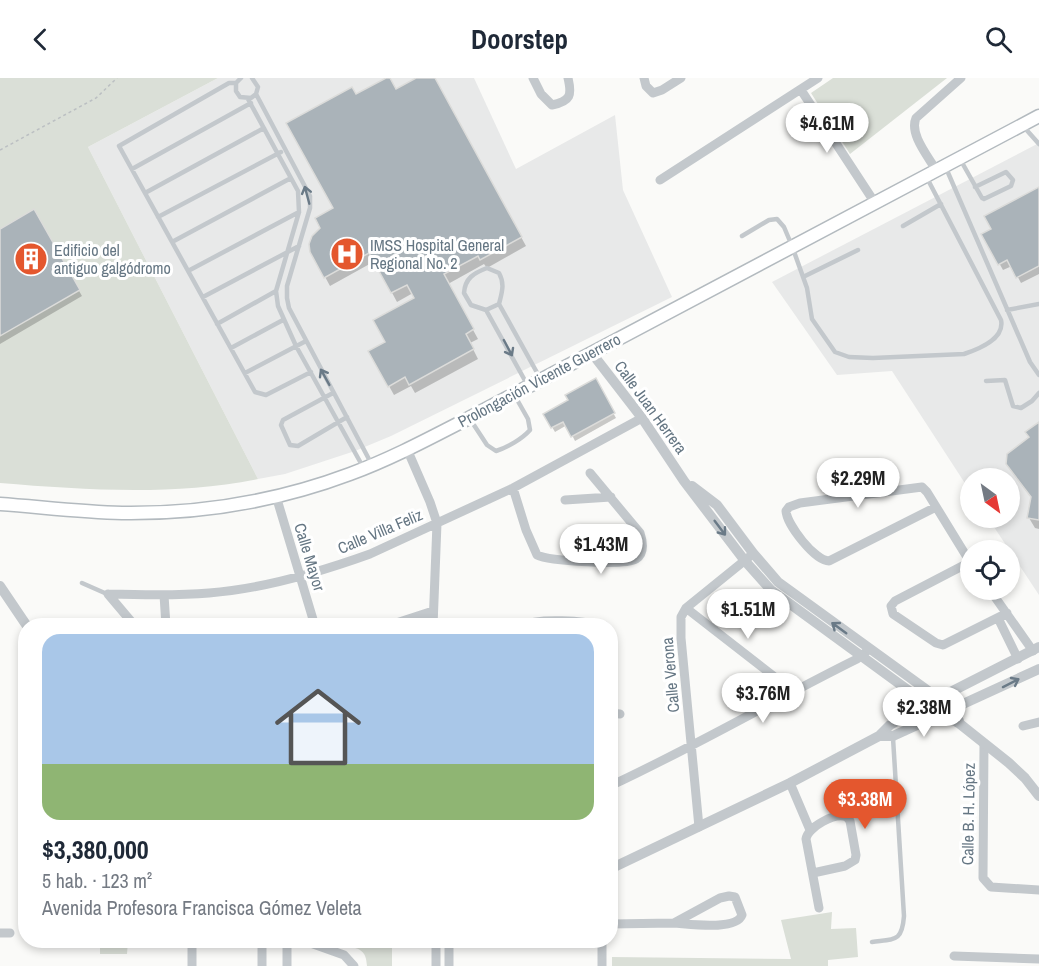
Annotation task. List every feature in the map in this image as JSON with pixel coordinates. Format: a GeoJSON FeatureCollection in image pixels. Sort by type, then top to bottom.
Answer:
{"type":"FeatureCollection","features":[{"type":"Feature","properties":{"kind":"main road","name":"Prolongación Vicente Guerrero"},"geometry":{"type":"LineString","coordinates":[[0,504],[101,512],[147,513],[196,509],[276,496],[368,467],[469,418],[591,351],[1039,116]]}},
{"type":"Feature","properties":{"kind":"street"},"geometry":{"type":"LineString","coordinates":[[533,78],[541,94],[552,105],[570,96],[568,78]]}},
{"type":"Feature","properties":{"kind":"street"},"geometry":{"type":"LineString","coordinates":[[644,78],[646,86],[653,93],[681,78]]}},
{"type":"Feature","properties":{"kind":"street"},"geometry":{"type":"LineString","coordinates":[[660,180],[818,78]]}},
{"type":"Feature","properties":{"kind":"street"},"geometry":{"type":"LineString","coordinates":[[935,171],[915,132],[914,122],[961,78]]}},
{"type":"Feature","properties":{"kind":"street"},"geometry":{"type":"LineString","coordinates":[[801,90],[875,203]]}},
{"type":"Feature","properties":{"kind":"street","name":"Calle Juan Herrera"},"geometry":{"type":"LineString","coordinates":[[591,351],[642,418],[684,481],[780,597],[938,698],[960,724],[1026,778],[1039,796]]}},
{"type":"Feature","properties":{"kind":"street","name":"Calle Villa Feliz"},"geometry":{"type":"LineString","coordinates":[[105,593],[164,595],[210,593],[245,588],[300,576],[370,554],[513,488],[642,418]]}},
{"type":"Feature","properties":{"kind":"street"},"geometry":{"type":"LineString","coordinates":[[407,450],[437,523],[433,618]]}},
{"type":"Feature","properties":{"kind":"street"},"geometry":{"type":"LineString","coordinates":[[513,488],[537,555],[549,559],[625,562],[636,559],[641,554],[640,533],[590,473]]}},
{"type":"Feature","properties":{"kind":"street"},"geometry":{"type":"LineString","coordinates":[[936,507],[833,560],[824,561],[816,556],[792,526],[786,512],[789,507],[800,503],[922,487],[936,507],[960,546]]}},
{"type":"Feature","properties":{"kind":"street","name":"Calle Mayor"},"geometry":{"type":"LineString","coordinates":[[276,496],[313,618]]}},
{"type":"Feature","properties":{"kind":"street"},"geometry":{"type":"LineString","coordinates":[[565,500],[612,497]]}},
{"type":"Feature","properties":{"kind":"street"},"geometry":{"type":"LineString","coordinates":[[749,557],[686,608],[795,692]]}},
{"type":"Feature","properties":{"kind":"street"},"geometry":{"type":"LineString","coordinates":[[960,567],[895,601],[891,609],[895,615],[936,643],[943,645],[1002,616]]}},
{"type":"Feature","properties":{"kind":"street"},"geometry":{"type":"LineString","coordinates":[[0,586],[22,618]]}},
{"type":"Feature","properties":{"kind":"street"},"geometry":{"type":"LineString","coordinates":[[105,593],[128,618]]}},
{"type":"Feature","properties":{"kind":"street"},"geometry":{"type":"LineString","coordinates":[[164,595],[165,618]]}},
{"type":"Feature","properties":{"kind":"street"},"geometry":{"type":"LineString","coordinates":[[995,600],[1018,659]]}},
{"type":"Feature","properties":{"kind":"street","name":"Calle Verona"},"geometry":{"type":"LineString","coordinates":[[686,608],[681,617],[681,638],[699,827]]}},
{"type":"Feature","properties":{"kind":"street"},"geometry":{"type":"LineString","coordinates":[[412,618],[433,611]]}},
{"type":"Feature","properties":{"kind":"street"},"geometry":{"type":"LineString","coordinates":[[618,865],[790,783],[879,736],[890,724],[1036,649],[1002,616]]}},
{"type":"Feature","properties":{"kind":"street"},"geometry":{"type":"LineString","coordinates":[[618,782],[692,746],[866,653]]}},
{"type":"Feature","properties":{"kind":"street","name":"Calle Juan Herrera"},"geometry":{"type":"LineString","coordinates":[[866,653],[927,704],[948,712]]}},
{"type":"Feature","properties":{"kind":"street"},"geometry":{"type":"LineString","coordinates":[[879,736],[893,736],[1039,669]]}},
{"type":"Feature","properties":{"kind":"street"},"geometry":{"type":"LineString","coordinates":[[965,685],[972,701]]}},
{"type":"Feature","properties":{"kind":"street"},"geometry":{"type":"LineString","coordinates":[[1023,726],[1039,723]]}},
{"type":"Feature","properties":{"kind":"street","name":"Calle B. H. López"},"geometry":{"type":"LineString","coordinates":[[984,742],[982,874],[987,885],[997,888],[1039,890]]}},
{"type":"Feature","properties":{"kind":"street"},"geometry":{"type":"LineString","coordinates":[[790,783],[810,830]]}},
{"type":"Feature","properties":{"kind":"street"},"geometry":{"type":"LineString","coordinates":[[813,873],[851,864],[856,855],[850,821],[847,817],[838,815],[810,830],[806,839],[819,908]]}},
{"type":"Feature","properties":{"kind":"street"},"geometry":{"type":"LineString","coordinates":[[618,924],[731,924],[740,920],[742,912],[737,900],[729,896],[720,898],[674,923]]}},
{"type":"Feature","properties":{"kind":"street"},"geometry":{"type":"LineString","coordinates":[[192,948],[192,966]]}},
{"type":"Feature","properties":{"kind":"street"},"geometry":{"type":"LineString","coordinates":[[262,948],[262,966]]}},
{"type":"Feature","properties":{"kind":"street"},"geometry":{"type":"LineString","coordinates":[[287,948],[287,966]]}},
{"type":"Feature","properties":{"kind":"street"},"geometry":{"type":"LineString","coordinates":[[324,948],[344,956],[354,966]]}},
{"type":"Feature","properties":{"kind":"street"},"geometry":{"type":"LineString","coordinates":[[436,948],[436,966]]}},
{"type":"Feature","properties":{"kind":"street"},"geometry":{"type":"LineString","coordinates":[[449,948],[449,966]]}},
{"type":"Feature","properties":{"kind":"street"},"geometry":{"type":"LineString","coordinates":[[602,948],[602,966]]}},
{"type":"Feature","properties":{"kind":"street"},"geometry":{"type":"LineString","coordinates":[[954,956],[1039,959]]}},
{"type":"Feature","properties":{"kind":"lane"},"geometry":{"type":"LineString","coordinates":[[242,78],[236,83],[229,83],[119,146],[255,392],[266,395],[311,372]]}},
{"type":"Feature","properties":{"kind":"lane"},"geometry":{"type":"LineString","coordinates":[[132,169],[250,101],[258,87],[255,79]]}},
{"type":"Feature","properties":{"kind":"lane"},"geometry":{"type":"LineString","coordinates":[[236,83],[237,94],[250,101],[298,191],[299,212],[276,291],[283,320],[339,422],[368,467]]}},
{"type":"Feature","properties":{"kind":"lane"},"geometry":{"type":"LineString","coordinates":[[256,94],[310,196],[310,208],[287,286],[290,308],[347,417],[368,467]]}},
{"type":"Feature","properties":{"kind":"lane"},"geometry":{"type":"LineString","coordinates":[[1022,125],[1039,144]]}},
{"type":"Feature","properties":{"kind":"lane"},"geometry":{"type":"LineString","coordinates":[[145,193],[264,128]]}},
{"type":"Feature","properties":{"kind":"lane"},"geometry":{"type":"LineString","coordinates":[[158,217],[286,149]]}},
{"type":"Feature","properties":{"kind":"lane"},"geometry":{"type":"LineString","coordinates":[[960,158],[975,187],[982,198],[986,199],[1011,186],[1013,180],[1006,172],[975,187]]}},
{"type":"Feature","properties":{"kind":"lane"},"geometry":{"type":"LineString","coordinates":[[742,236],[769,220],[777,219],[784,227],[803,277],[812,319],[829,346],[841,356],[873,358],[957,354],[976,349],[997,336],[1002,326],[1001,320],[941,204],[935,171]]}},
{"type":"Feature","properties":{"kind":"lane"},"geometry":{"type":"LineString","coordinates":[[935,171],[1007,310],[1030,362],[1039,375]]}},
{"type":"Feature","properties":{"kind":"lane"},"geometry":{"type":"LineString","coordinates":[[172,242],[291,178]]}},
{"type":"Feature","properties":{"kind":"lane"},"geometry":{"type":"LineString","coordinates":[[903,226],[941,204]]}},
{"type":"Feature","properties":{"kind":"lane"},"geometry":{"type":"LineString","coordinates":[[188,270],[299,212]]}},
{"type":"Feature","properties":{"kind":"lane"},"geometry":{"type":"LineString","coordinates":[[203,297],[299,246]]}},
{"type":"Feature","properties":{"kind":"lane"},"geometry":{"type":"LineString","coordinates":[[803,277],[858,250]]}},
{"type":"Feature","properties":{"kind":"lane"},"geometry":{"type":"LineString","coordinates":[[528,386],[486,310],[471,305],[464,293],[468,280],[474,273],[487,268],[500,273],[503,289],[499,304],[541,379]]}},
{"type":"Feature","properties":{"kind":"lane"},"geometry":{"type":"LineString","coordinates":[[217,324],[276,291]]}},
{"type":"Feature","properties":{"kind":"lane"},"geometry":{"type":"LineString","coordinates":[[486,310],[499,304]]}},
{"type":"Feature","properties":{"kind":"lane"},"geometry":{"type":"LineString","coordinates":[[1007,310],[1039,304]]}},
{"type":"Feature","properties":{"kind":"lane"},"geometry":{"type":"LineString","coordinates":[[231,348],[283,320]]}},
{"type":"Feature","properties":{"kind":"lane"},"geometry":{"type":"LineString","coordinates":[[245,374],[306,341]]}},
{"type":"Feature","properties":{"kind":"lane"},"geometry":{"type":"LineString","coordinates":[[986,381],[1005,380],[1013,406],[1021,408],[1039,393]]}},
{"type":"Feature","properties":{"kind":"lane"},"geometry":{"type":"LineString","coordinates":[[333,393],[284,420],[281,425],[282,430],[290,445],[298,446],[347,417]]}},
{"type":"Feature","properties":{"kind":"lane"},"geometry":{"type":"LineString","coordinates":[[469,418],[487,446],[496,451],[502,450],[530,430],[528,419],[514,393]]}},
{"type":"Feature","properties":{"kind":"lane"},"geometry":{"type":"LineString","coordinates":[[82,583],[105,593]]}},
{"type":"Feature","properties":{"kind":"lane"},"geometry":{"type":"LineString","coordinates":[[872,942],[893,939],[901,935],[904,916],[893,736],[890,724]]}},
{"type":"Feature","properties":{"kind":"path"},"geometry":{"type":"LineString","coordinates":[[0,150],[96,98],[117,78]]}},
{"type":"Feature","properties":{"kind":"shaded area"},"geometry":{"type":"Polygon","coordinates":[[[0,78],[218,78],[88,147],[258,479],[162,490],[65,488],[0,483],[0,78]]]}},
{"type":"Feature","properties":{"kind":"shaded area","name":"IMSS Hospital General Regional No. 2"},"geometry":{"type":"Polygon","coordinates":[[[218,78],[474,78],[516,169],[615,115],[623,190],[672,297],[391,436],[355,451],[285,474],[258,479],[88,147],[218,78]]]}},
{"type":"Feature","properties":{"kind":"shaded area"},"geometry":{"type":"Polygon","coordinates":[[[833,78],[947,78],[850,154],[811,93],[833,78]]]}},
{"type":"Feature","properties":{"kind":"shaded area"},"geometry":{"type":"Polygon","coordinates":[[[1039,143],[1039,595],[1020,566],[1020,540],[1003,540],[995,528],[1020,528],[1020,468],[960,468],[960,476],[892,371],[837,375],[772,282],[1039,143]]]}},
{"type":"Feature","properties":{"kind":"shaded area"},"geometry":{"type":"Polygon","coordinates":[[[832,912],[831,929],[856,928],[858,957],[828,960],[828,966],[612,966],[612,957],[791,959],[781,920],[832,912]]]}},
{"type":"Feature","properties":{"kind":"shaded area"},"geometry":{"type":"Polygon","coordinates":[[[100,948],[127,948],[127,954],[100,954],[100,948]]]}},
{"type":"Feature","properties":{"kind":"shaded area"},"geometry":{"type":"Polygon","coordinates":[[[354,948],[392,948],[392,966],[367,966],[364,954],[354,948]]]}},
{"type":"Feature","properties":{"kind":"building"},"geometry":{"type":"Polygon","coordinates":[[[390,78],[396,89],[416,78],[435,78],[522,237],[480,260],[478,256],[444,274],[474,329],[466,334],[474,349],[409,385],[405,377],[388,387],[368,351],[385,342],[373,320],[414,298],[407,285],[391,293],[369,253],[324,278],[310,252],[309,244],[312,236],[320,228],[315,218],[333,208],[286,123],[352,87],[356,94],[390,78]]]}},
{"type":"Feature","properties":{"kind":"building"},"geometry":{"type":"Polygon","coordinates":[[[1039,187],[1039,266],[1016,278],[1007,260],[998,265],[981,234],[991,229],[984,216],[1039,187]]]}},
{"type":"Feature","properties":{"kind":"building","name":"Edificio del antiguo galgódromo"},"geometry":{"type":"Polygon","coordinates":[[[34,209],[80,290],[0,336],[0,229],[34,209]]]}},
{"type":"Feature","properties":{"kind":"building"},"geometry":{"type":"Polygon","coordinates":[[[596,378],[615,413],[571,437],[563,422],[551,428],[543,414],[568,400],[565,395],[596,378]]]}},
{"type":"Feature","properties":{"kind":"building"},"geometry":{"type":"Polygon","coordinates":[[[1039,422],[1039,520],[1027,518],[1031,497],[1020,482],[1020,468],[1009,468],[1006,464],[1007,454],[1029,437],[1025,432],[1039,422]]]}},
{"type":"Feature","properties":{"kind":"place","name":"IMSS Hospital General Regional No. 2"},"geometry":{"type":"Point","coordinates":[347,254]}},
{"type":"Feature","properties":{"kind":"place","name":"Edificio del antiguo galgódromo"},"geometry":{"type":"Point","coordinates":[31,259]}}]}
